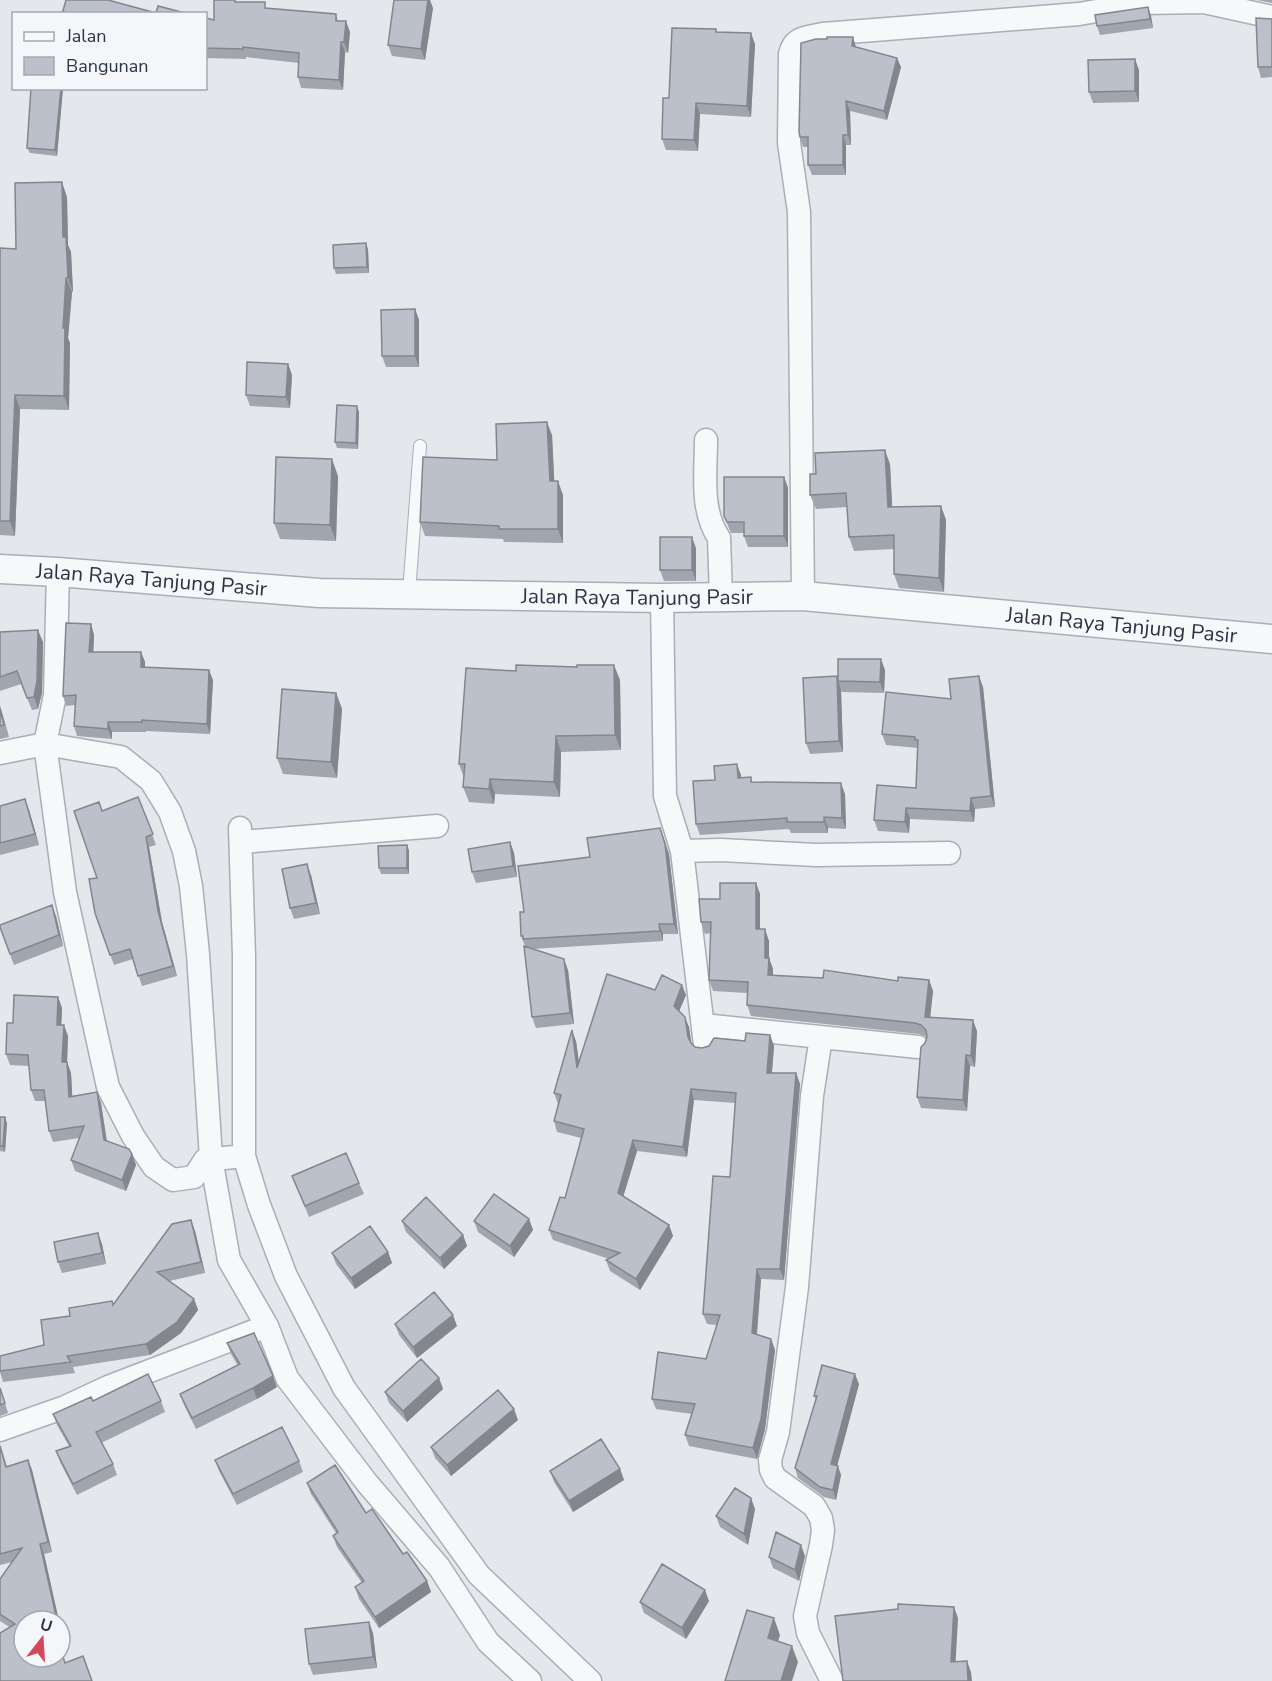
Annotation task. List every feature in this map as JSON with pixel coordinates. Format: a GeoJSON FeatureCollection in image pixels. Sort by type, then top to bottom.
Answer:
{"type":"FeatureCollection","features":[{"type":"Feature","properties":{"kind":"street"},"geometry":{"type":"LineString","coordinates":[[803,596],[800,212],[789,143],[792,46],[797,40],[823,34],[1079,14],[1144,3],[1204,2],[1272,17]]}},
{"type":"Feature","properties":{"kind":"street"},"geometry":{"type":"LineString","coordinates":[[706,440],[706,509],[720,544],[721,597]]}},
{"type":"Feature","properties":{"kind":"street","name":"Jalan Raya Tanjung Pasir"},"geometry":{"type":"LineString","coordinates":[[0,569],[319,593],[662,598],[803,596],[1272,639]]}},
{"type":"Feature","properties":{"kind":"street"},"geometry":{"type":"LineString","coordinates":[[58,572],[55,695],[46,739],[65,892],[108,1087],[133,1136],[154,1167],[173,1180],[194,1177],[205,1160],[227,1157]]}},
{"type":"Feature","properties":{"kind":"street"},"geometry":{"type":"LineString","coordinates":[[662,598],[665,796],[682,851],[704,1035],[821,1037],[918,1047]]}},
{"type":"Feature","properties":{"kind":"street"},"geometry":{"type":"LineString","coordinates":[[0,753],[46,739],[121,757],[151,781],[170,812],[184,851],[191,886],[198,954],[227,1157],[259,1205],[286,1276],[344,1388],[479,1575],[590,1681]]}},
{"type":"Feature","properties":{"kind":"street"},"geometry":{"type":"LineString","coordinates":[[437,826],[241,835],[227,1157],[229,1260],[267,1326],[287,1378],[367,1483],[439,1568],[488,1642],[530,1681]]}},
{"type":"Feature","properties":{"kind":"street"},"geometry":{"type":"LineString","coordinates":[[682,851],[721,850],[816,855],[949,853]]}},
{"type":"Feature","properties":{"kind":"street"},"geometry":{"type":"LineString","coordinates":[[821,1037],[812,1096],[797,1287],[778,1432],[770,1460],[775,1478],[814,1506],[821,1518],[823,1530],[821,1545],[805,1616],[808,1633],[832,1681]]}},
{"type":"Feature","properties":{"kind":"street"},"geometry":{"type":"LineString","coordinates":[[0,1430],[65,1407],[108,1387],[267,1326]]}},
{"type":"Feature","properties":{"kind":"lane"},"geometry":{"type":"LineString","coordinates":[[410,593],[420,446]]}},
{"type":"Feature","properties":{"kind":"building"},"geometry":{"type":"Polygon","coordinates":[[[66,0],[108,0],[152,12],[63,12],[66,0]]]}},
{"type":"Feature","properties":{"kind":"building"},"geometry":{"type":"Polygon","coordinates":[[[214,0],[265,2],[265,8],[336,14],[336,21],[346,21],[344,42],[341,42],[339,80],[298,77],[299,53],[243,47],[243,49],[207,48],[207,18],[214,20],[214,0]]]}},
{"type":"Feature","properties":{"kind":"building"},"geometry":{"type":"Polygon","coordinates":[[[394,0],[428,0],[421,49],[388,45],[394,0]]]}},
{"type":"Feature","properties":{"kind":"building"},"geometry":{"type":"Polygon","coordinates":[[[158,6],[181,12],[156,12],[158,6]]]}},
{"type":"Feature","properties":{"kind":"building"},"geometry":{"type":"Polygon","coordinates":[[[1148,7],[1150,19],[1097,26],[1095,15],[1148,7]]]}},
{"type":"Feature","properties":{"kind":"building"},"geometry":{"type":"Polygon","coordinates":[[[1256,18],[1272,19],[1272,67],[1258,67],[1256,18]]]}},
{"type":"Feature","properties":{"kind":"building"},"geometry":{"type":"Polygon","coordinates":[[[672,28],[751,33],[747,106],[696,103],[694,140],[662,139],[663,98],[669,98],[672,28]]]}},
{"type":"Feature","properties":{"kind":"building"},"geometry":{"type":"Polygon","coordinates":[[[827,37],[853,37],[852,46],[897,58],[884,111],[846,101],[848,135],[843,135],[843,165],[808,165],[808,137],[800,137],[799,132],[801,43],[827,39],[827,37]]]}},
{"type":"Feature","properties":{"kind":"building"},"geometry":{"type":"Polygon","coordinates":[[[1135,59],[1135,91],[1089,92],[1088,60],[1135,59]]]}},
{"type":"Feature","properties":{"kind":"building"},"geometry":{"type":"Polygon","coordinates":[[[31,90],[61,90],[55,150],[27,148],[31,90]]]}},
{"type":"Feature","properties":{"kind":"building"},"geometry":{"type":"Polygon","coordinates":[[[62,182],[63,237],[66,237],[68,278],[66,278],[63,328],[65,328],[64,396],[15,395],[10,521],[0,521],[0,248],[16,249],[15,183],[62,182]]]}},
{"type":"Feature","properties":{"kind":"building"},"geometry":{"type":"Polygon","coordinates":[[[366,243],[367,267],[334,268],[333,245],[366,243]]]}},
{"type":"Feature","properties":{"kind":"building"},"geometry":{"type":"Polygon","coordinates":[[[415,309],[415,356],[382,356],[381,310],[415,309]]]}},
{"type":"Feature","properties":{"kind":"building"},"geometry":{"type":"Polygon","coordinates":[[[247,362],[288,364],[286,397],[246,395],[247,362]]]}},
{"type":"Feature","properties":{"kind":"building"},"geometry":{"type":"Polygon","coordinates":[[[337,405],[357,406],[356,443],[335,442],[337,405]]]}},
{"type":"Feature","properties":{"kind":"building"},"geometry":{"type":"Polygon","coordinates":[[[547,422],[550,481],[558,481],[558,529],[499,529],[499,526],[420,522],[423,457],[497,460],[496,424],[547,422]]]}},
{"type":"Feature","properties":{"kind":"building"},"geometry":{"type":"Polygon","coordinates":[[[885,450],[888,507],[941,506],[939,578],[894,574],[894,535],[849,537],[846,493],[810,495],[810,474],[816,474],[815,453],[885,450]]]}},
{"type":"Feature","properties":{"kind":"building"},"geometry":{"type":"Polygon","coordinates":[[[276,457],[332,459],[330,525],[274,523],[276,457]]]}},
{"type":"Feature","properties":{"kind":"building"},"geometry":{"type":"Polygon","coordinates":[[[724,477],[784,477],[784,536],[744,536],[744,522],[727,522],[724,516],[724,477]]]}},
{"type":"Feature","properties":{"kind":"building"},"geometry":{"type":"Polygon","coordinates":[[[660,537],[692,537],[692,570],[660,570],[660,537]]]}},
{"type":"Feature","properties":{"kind":"building"},"geometry":{"type":"Polygon","coordinates":[[[66,623],[91,624],[89,652],[141,652],[141,667],[209,670],[207,724],[142,720],[142,722],[108,722],[108,729],[74,726],[76,695],[63,696],[66,623]]]}},
{"type":"Feature","properties":{"kind":"building"},"geometry":{"type":"Polygon","coordinates":[[[38,630],[37,681],[34,697],[27,698],[17,671],[0,677],[0,632],[38,630]]]}},
{"type":"Feature","properties":{"kind":"building"},"geometry":{"type":"Polygon","coordinates":[[[838,659],[881,659],[880,682],[838,681],[838,659]]]}},
{"type":"Feature","properties":{"kind":"building"},"geometry":{"type":"Polygon","coordinates":[[[516,665],[577,667],[577,665],[614,665],[615,735],[556,736],[554,782],[490,779],[489,789],[463,787],[465,764],[459,764],[466,668],[516,671],[516,665]]]}},
{"type":"Feature","properties":{"kind":"building"},"geometry":{"type":"Polygon","coordinates":[[[837,676],[839,741],[806,743],[803,678],[837,676]]]}},
{"type":"Feature","properties":{"kind":"building"},"geometry":{"type":"Polygon","coordinates":[[[979,676],[991,796],[971,798],[970,811],[906,808],[905,822],[874,820],[877,785],[916,788],[918,740],[915,740],[915,737],[882,734],[886,692],[951,699],[949,679],[979,676]]]}},
{"type":"Feature","properties":{"kind":"building"},"geometry":{"type":"Polygon","coordinates":[[[282,689],[336,693],[331,762],[277,758],[282,689]]]}},
{"type":"Feature","properties":{"kind":"building"},"geometry":{"type":"Polygon","coordinates":[[[0,709],[4,725],[0,726],[0,709]]]}},
{"type":"Feature","properties":{"kind":"building"},"geometry":{"type":"Polygon","coordinates":[[[737,764],[738,778],[751,777],[751,782],[841,783],[842,818],[824,817],[824,822],[787,822],[787,818],[696,824],[693,781],[715,780],[714,766],[737,764]]]}},
{"type":"Feature","properties":{"kind":"building"},"geometry":{"type":"Polygon","coordinates":[[[138,797],[153,834],[146,837],[158,911],[173,966],[138,976],[130,949],[110,955],[95,913],[89,879],[97,878],[74,811],[99,802],[102,811],[138,797]]]}},
{"type":"Feature","properties":{"kind":"building"},"geometry":{"type":"Polygon","coordinates":[[[25,799],[35,834],[0,843],[0,806],[25,799]]]}},
{"type":"Feature","properties":{"kind":"building"},"geometry":{"type":"Polygon","coordinates":[[[660,828],[665,844],[674,924],[659,924],[660,931],[523,939],[520,912],[524,912],[518,866],[590,857],[587,838],[660,828]]]}},
{"type":"Feature","properties":{"kind":"building"},"geometry":{"type":"Polygon","coordinates":[[[510,842],[513,866],[472,872],[468,849],[510,842]]]}},
{"type":"Feature","properties":{"kind":"building"},"geometry":{"type":"Polygon","coordinates":[[[407,845],[407,868],[379,868],[378,846],[407,845]]]}},
{"type":"Feature","properties":{"kind":"building"},"geometry":{"type":"Polygon","coordinates":[[[307,864],[316,903],[290,908],[282,869],[307,864]]]}},
{"type":"Feature","properties":{"kind":"building"},"geometry":{"type":"Polygon","coordinates":[[[720,883],[756,883],[756,929],[765,929],[765,958],[769,958],[768,975],[823,978],[824,970],[898,981],[898,977],[929,980],[925,1017],[973,1020],[971,1056],[966,1055],[963,1100],[917,1097],[921,1047],[927,1037],[926,1030],[921,1025],[747,1005],[748,982],[709,980],[711,922],[701,922],[699,899],[720,899],[720,883]]]}},
{"type":"Feature","properties":{"kind":"building"},"geometry":{"type":"Polygon","coordinates":[[[52,905],[59,935],[10,954],[0,925],[52,905]]]}},
{"type":"Feature","properties":{"kind":"building"},"geometry":{"type":"Polygon","coordinates":[[[524,946],[564,959],[570,1013],[532,1017],[524,946]]]}},
{"type":"Feature","properties":{"kind":"building"},"geometry":{"type":"Polygon","coordinates":[[[607,974],[655,990],[662,975],[682,985],[674,1006],[685,1017],[688,1037],[695,1047],[709,1046],[714,1038],[745,1041],[746,1033],[770,1035],[767,1073],[796,1073],[780,1269],[757,1269],[752,1333],[771,1339],[761,1419],[753,1448],[685,1435],[695,1404],[652,1399],[658,1352],[706,1359],[720,1315],[703,1314],[713,1176],[730,1177],[736,1093],[691,1089],[683,1147],[633,1140],[618,1193],[669,1225],[636,1279],[606,1260],[620,1253],[549,1230],[560,1197],[565,1198],[584,1129],[554,1121],[561,1095],[554,1093],[572,1030],[577,1068],[607,974]]]}},
{"type":"Feature","properties":{"kind":"building"},"geometry":{"type":"Polygon","coordinates":[[[14,995],[58,997],[57,1025],[64,1025],[62,1062],[67,1062],[69,1097],[97,1092],[104,1140],[129,1149],[132,1154],[122,1180],[71,1160],[84,1126],[49,1131],[44,1090],[31,1090],[28,1055],[6,1054],[7,1023],[13,1023],[14,995]]]}},
{"type":"Feature","properties":{"kind":"building"},"geometry":{"type":"Polygon","coordinates":[[[0,1117],[5,1117],[3,1146],[0,1146],[0,1117]]]}},
{"type":"Feature","properties":{"kind":"building"},"geometry":{"type":"Polygon","coordinates":[[[346,1153],[359,1183],[305,1206],[292,1176],[346,1153]]]}},
{"type":"Feature","properties":{"kind":"building"},"geometry":{"type":"Polygon","coordinates":[[[494,1194],[529,1219],[510,1246],[474,1221],[494,1194]]]}},
{"type":"Feature","properties":{"kind":"building"},"geometry":{"type":"Polygon","coordinates":[[[426,1197],[463,1235],[440,1258],[402,1221],[426,1197]]]}},
{"type":"Feature","properties":{"kind":"building"},"geometry":{"type":"Polygon","coordinates":[[[191,1220],[201,1262],[157,1272],[194,1299],[177,1322],[146,1344],[67,1356],[71,1362],[0,1371],[0,1356],[44,1345],[41,1320],[70,1316],[69,1308],[112,1301],[113,1305],[172,1224],[191,1220]]]}},
{"type":"Feature","properties":{"kind":"building"},"geometry":{"type":"Polygon","coordinates":[[[370,1226],[388,1252],[351,1278],[332,1253],[370,1226]]]}},
{"type":"Feature","properties":{"kind":"building"},"geometry":{"type":"Polygon","coordinates":[[[98,1233],[102,1253],[58,1262],[54,1242],[98,1233]]]}},
{"type":"Feature","properties":{"kind":"building"},"geometry":{"type":"Polygon","coordinates":[[[434,1292],[453,1315],[413,1347],[395,1324],[434,1292]]]}},
{"type":"Feature","properties":{"kind":"building"},"geometry":{"type":"Polygon","coordinates":[[[254,1333],[273,1376],[192,1418],[180,1394],[240,1364],[227,1343],[254,1333]]]}},
{"type":"Feature","properties":{"kind":"building"},"geometry":{"type":"Polygon","coordinates":[[[421,1359],[439,1378],[403,1411],[385,1392],[421,1359]]]}},
{"type":"Feature","properties":{"kind":"building"},"geometry":{"type":"Polygon","coordinates":[[[822,1365],[855,1374],[831,1464],[838,1466],[833,1490],[820,1487],[795,1468],[817,1396],[814,1396],[822,1365]]]}},
{"type":"Feature","properties":{"kind":"building"},"geometry":{"type":"Polygon","coordinates":[[[148,1374],[161,1401],[96,1432],[113,1464],[73,1484],[56,1451],[71,1446],[53,1414],[91,1397],[93,1401],[148,1374]]]}},
{"type":"Feature","properties":{"kind":"building"},"geometry":{"type":"Polygon","coordinates":[[[0,1388],[5,1403],[0,1405],[0,1388]]]}},
{"type":"Feature","properties":{"kind":"building"},"geometry":{"type":"Polygon","coordinates":[[[498,1390],[514,1409],[447,1465],[431,1447],[498,1390]]]}},
{"type":"Feature","properties":{"kind":"building"},"geometry":{"type":"Polygon","coordinates":[[[282,1427],[299,1461],[233,1494],[215,1460],[282,1427]]]}},
{"type":"Feature","properties":{"kind":"building"},"geometry":{"type":"Polygon","coordinates":[[[601,1439],[620,1469],[569,1501],[550,1471],[601,1439]]]}},
{"type":"Feature","properties":{"kind":"building"},"geometry":{"type":"Polygon","coordinates":[[[0,1446],[6,1467],[28,1460],[48,1542],[40,1544],[54,1609],[12,1609],[12,1622],[0,1614],[0,1579],[22,1548],[0,1554],[0,1446]]]}},
{"type":"Feature","properties":{"kind":"building"},"geometry":{"type":"Polygon","coordinates":[[[335,1465],[366,1513],[372,1509],[403,1554],[407,1552],[427,1581],[375,1617],[355,1587],[364,1581],[333,1536],[338,1532],[307,1483],[335,1465]]]}},
{"type":"Feature","properties":{"kind":"building"},"geometry":{"type":"Polygon","coordinates":[[[735,1488],[751,1498],[744,1534],[716,1516],[735,1488]]]}},
{"type":"Feature","properties":{"kind":"building"},"geometry":{"type":"Polygon","coordinates":[[[776,1532],[801,1545],[795,1570],[769,1557],[776,1532]]]}},
{"type":"Feature","properties":{"kind":"building"},"geometry":{"type":"Polygon","coordinates":[[[662,1564],[705,1590],[682,1628],[640,1602],[662,1564]]]}},
{"type":"Feature","properties":{"kind":"building"},"geometry":{"type":"Polygon","coordinates":[[[898,1604],[954,1607],[951,1662],[967,1661],[968,1681],[843,1681],[835,1616],[898,1609],[898,1604]]]}},
{"type":"Feature","properties":{"kind":"building"},"geometry":{"type":"Polygon","coordinates":[[[747,1610],[774,1618],[768,1638],[792,1646],[781,1681],[725,1681],[747,1610]]]}},
{"type":"Feature","properties":{"kind":"building"},"geometry":{"type":"Polygon","coordinates":[[[369,1622],[373,1657],[309,1664],[305,1629],[369,1622]]]}},
{"type":"Feature","properties":{"kind":"building"},"geometry":{"type":"Polygon","coordinates":[[[12,1626],[12,1669],[72,1669],[72,1660],[83,1656],[92,1681],[0,1681],[0,1633],[12,1626]]]}}]}
